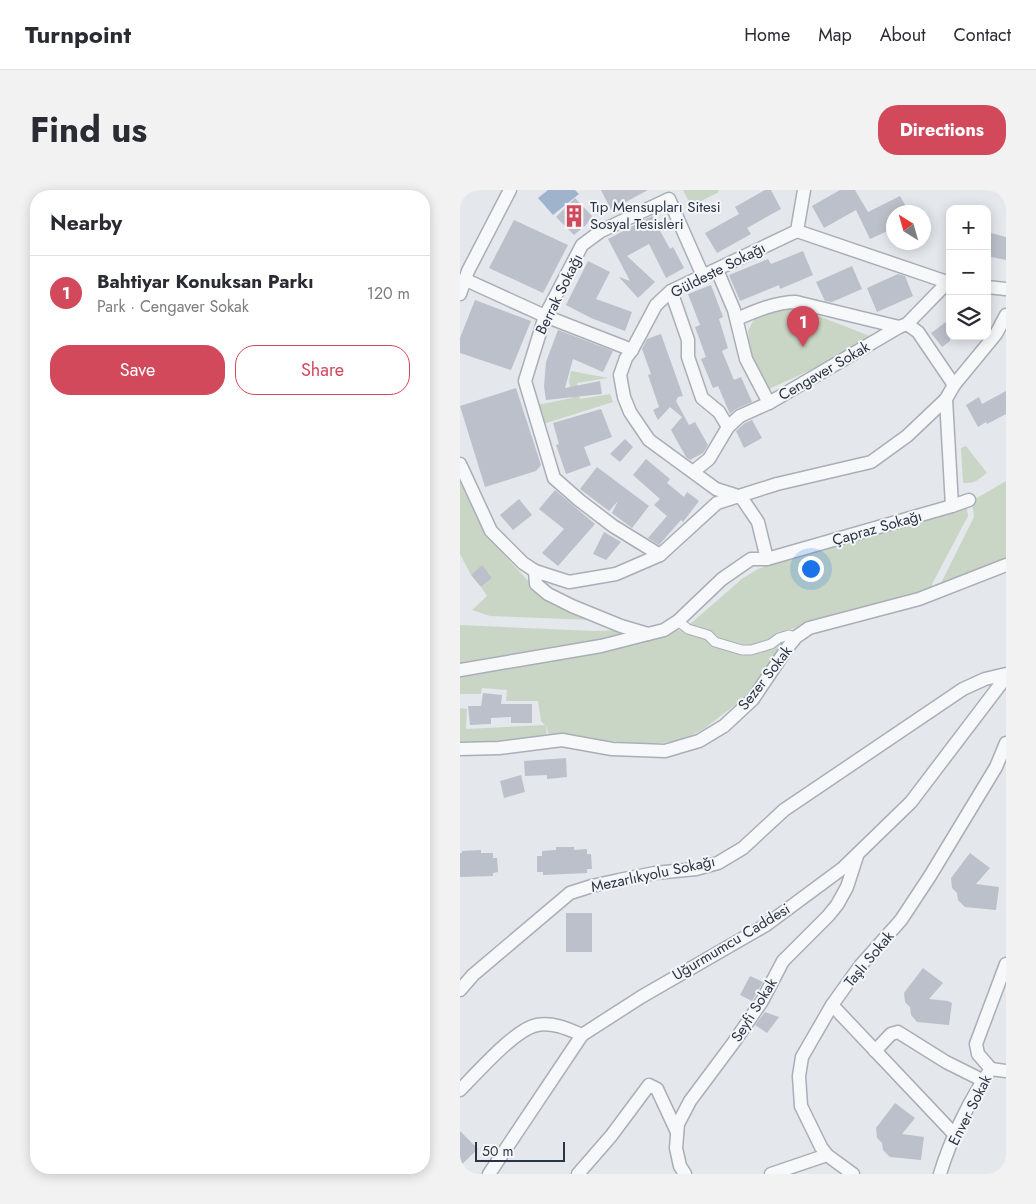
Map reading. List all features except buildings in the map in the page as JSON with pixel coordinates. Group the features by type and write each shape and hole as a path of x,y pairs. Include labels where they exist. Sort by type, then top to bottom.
{"street":[{"path":"460,294 468,271 510,190"},
{"path":"804,190 797,231 946,282"},
{"name":"Berrak Sokağı","path":"660,556 613,526 554,478 525,382 545,316 582,245 602,231 668,199 703,276"},
{"name":"Güldeste Sokağı","path":"741,497 716,488 649,440 630,412 624,398 620,375 626,358 656,305 671,291 797,231"},
{"name":"Cengaver Sokak","path":"717,270 737,319 746,359 769,403 903,326 946,285"},
{"path":"466,280 545,316 632,350"},
{"path":"991,287 1006,289"},
{"path":"671,291 688,340 688,357 702,398 719,412 728,427"},
{"path":"737,319 751,312 788,302 796,302 903,326 918,332 954,385"},
{"path":"460,464 490,531 523,563 535,571 569,582 616,574 660,556 718,504 777,484 871,462 907,436 946,399 954,385 996,334 1006,315"},
{"path":"946,399 952,506"},
{"path":"694,471 709,459 728,427 740,416 769,403"},
{"path":"741,497 758,522 767,559"},
{"name":"Çapraz Sokağı","path":"460,670 601,646 664,630 678,621 737,568 751,559 767,559 969,500"},
{"name":"Sezer Sokak","path":"460,749 499,748 562,740 612,749 665,751 699,741 724,726 753,699 796,637 809,628 919,599 1006,565"},
{"path":"535,571 536,584 548,594 572,606 648,634"},
{"path":"678,621 688,629 708,635 715,642 742,650 751,650 771,644 779,638 789,635 796,637"},
{"name":"Uğurmumcu Caddesi","path":"582,1035 640,997 766,925 843,868 911,802 1006,676"},
{"name":"Mezarlıkyolu Sokağı","path":"460,990 473,975 570,893 610,882 655,873 696,869 718,862 743,848 784,810 963,689 985,679 1006,676"},
{"name":"Taşlı Sokak","path":"852,1174 821,1147 801,1106 798,1076 802,1057 832,1005 860,966 901,920 951,843 991,776 1006,743"},
{"name":"Seyfi Sokak","path":"685,1174 680,1166 676,1148 677,1132 678,1124 690,1100 762,1001 783,961 837,905 847,887 857,855"},
{"name":"Enver Sokak","path":"940,1174 955,1136 982,1080 991,1069 978,1054 976,1044 1006,964"},
{"path":"832,1005 955,1136"},
{"path":"460,1090 506,1044 523,1031 537,1024 560,1025 582,1035 489,1174"},
{"path":"875,1051 891,1034 898,1032 946,1062 982,1080"},
{"path":"991,1069 1006,1071"},
{"path":"578,1174 611,1136 649,1085 657,1089 677,1132"},
{"path":"771,1174 827,1154"}],"green space":[{"path":"683,190 718,190 719,192 691,206"},
{"path":"795,307 875,338 767,390 750,350 748,331 754,319 781,308"},
{"path":"571,371 608,378 577,383 580,399 610,394 613,402 543,424 537,405 572,398 569,381"},
{"path":"966,446 987,473 972,483 963,482 961,448"},
{"path":"460,476 486,535 530,583 548,601 567,611 593,620 490,616 472,610 487,596 481,587 492,578 482,566 471,575 460,554"},
{"path":"1006,481 1006,559 940,585 974,517 972,501"},
{"path":"966,503 968,516 932,584 932,588 812,620 795,628 779,632 770,640 751,646 718,639 689,625 743,578 758,569 813,548"},
{"path":"460,625 594,631 621,630 625,634 615,638 460,665"},
{"path":"680,630 705,639 713,646 748,655 770,649 788,639 744,698 705,728 683,740 653,744 563,738 550,739 546,725 547,739 492,744 460,744 460,708 467,709 466,729 545,725 541,721 538,701 506,701 507,690 482,688 481,694 460,694 460,675 604,651"}],"water":[{"path":"548,190 575,190 579,194 553,215 538,198"}],"place":[{"name":"Tıp Mensupları Sitesi Sosyal Tesisleri","path":"574,216"},
{"name":"Bahtiyar Konuksan Parkı","path":"803,347"}]}
